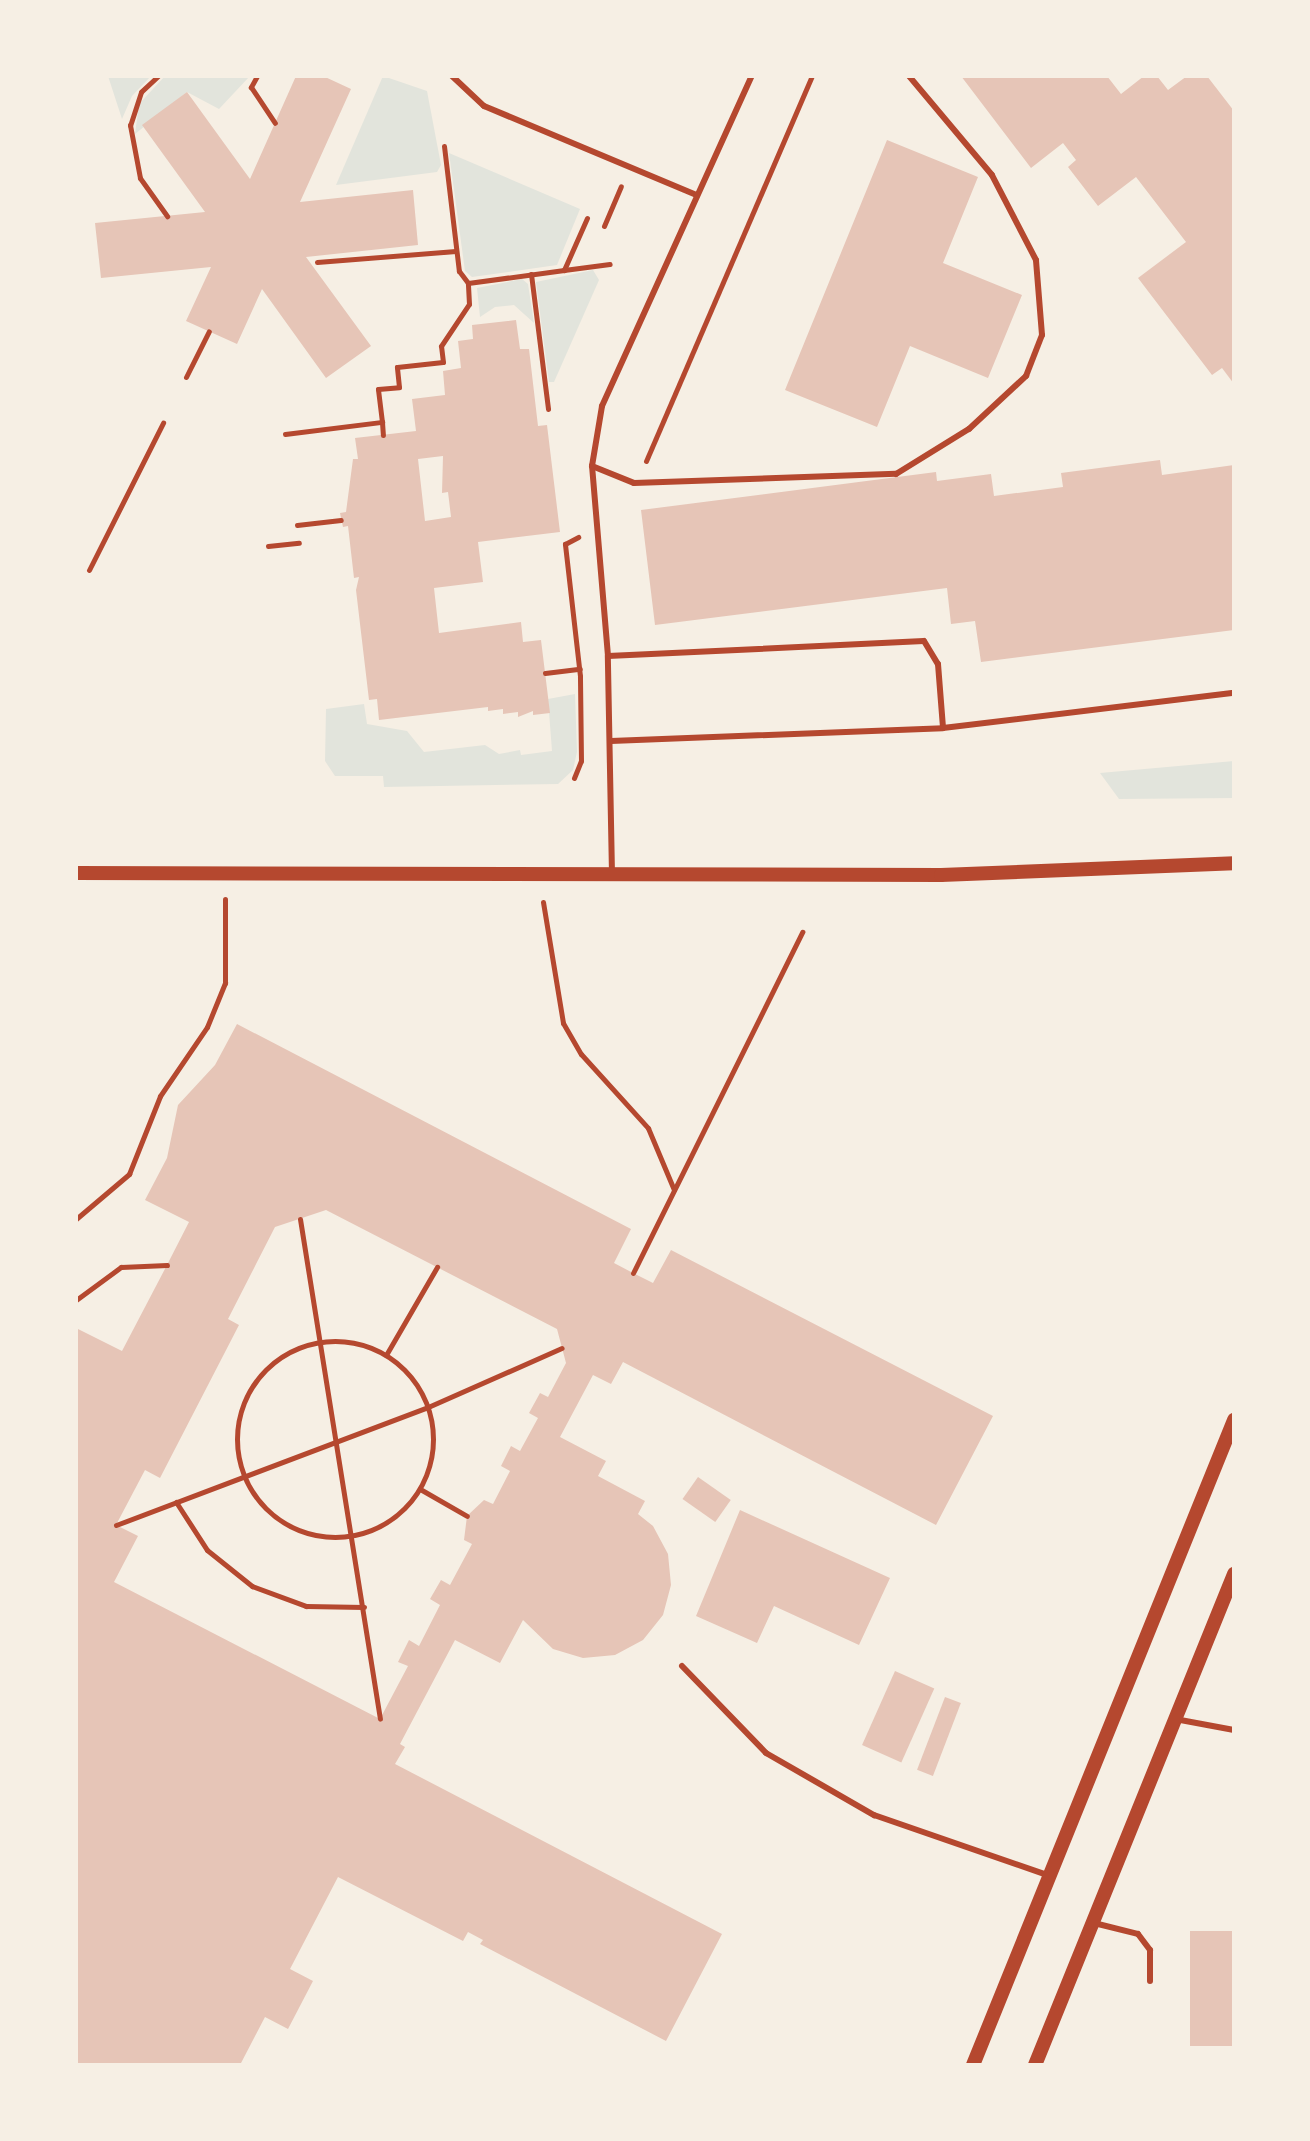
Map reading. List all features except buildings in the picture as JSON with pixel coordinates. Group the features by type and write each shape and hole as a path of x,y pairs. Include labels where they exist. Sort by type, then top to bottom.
{"street":[{"path":"76,873 941,875 1234,863"},
{"path":"973,2065 1047,1875 1234,1420"},
{"path":"1035,2065 1174,1719 1229,1598 1234,1574"}],"lane":[{"path":"452,76 484,106 697,195"},
{"path":"612,875 608,656 592,466 602,406 752,76"},
{"path":"592,466 634,483 896,474 969,429 1026,376 1042,335 1043,296 1036,260 992,175 909,76"},
{"path":"608,656 924,641 938,664 943,728"},
{"path":"611,741 943,728 1234,693"},
{"path":"682,1666 766,1753 874,1815 1047,1875"},
{"path":"1174,1719 1234,1730"},
{"path":"1090,1922 1138,1934 1150,1950 1150,1981"}],"path":[{"path":"158,76 141,92 130,125 140,178 167,216"},
{"path":"257,76 251,87 275,123"},
{"path":"634,483 812,76"},
{"path":"383,435 378,389 399,387 397,367 443,362 441,346 469,304 468,283 459,271 444,146"},
{"path":"604,226 629,166"},
{"path":"564,270 587,218"},
{"path":"317,262 456,251"},
{"path":"468,283 610,264"},
{"path":"531,274 548,409"},
{"path":"186,377 209,331"},
{"path":"285,434 382,422"},
{"path":"89,570 163,423"},
{"path":"297,525 341,520"},
{"path":"574,778 581,761 580,669 565,544 597,527"},
{"path":"268,546 299,543"},
{"path":"545,673 580,669"},
{"path":"76,1219 129,1174 160,1096 207,1027 225,983 225,874"},
{"path":"543,902 563,1023 581,1054 648,1128 674,1191"},
{"path":"633,1273 802,932"},
{"path":"300,1219 317,1342 354,1537 380,1719"},
{"path":"76,1300 121,1267 167,1265"},
{"path":"386,1355 437,1267"},
{"path":"317,1342 356,1342 386,1355 419,1385 433,1421 433,1460 420,1489 390,1523 354,1537 315,1536 279,1522 252,1494 238,1458 238,1419 253,1383 281,1356 317,1342"},
{"path":"116,1525 428,1407 562,1348"},
{"path":"420,1489 467,1516"},
{"path":"176,1501 207,1550 252,1586 306,1606 364,1607"}],"shaded area":[{"path":"108,76 151,76 132,96 122,119"},
{"path":"165,76 250,76 219,109 187,92 135,134 139,104"},
{"path":"383,76 427,91 441,165 437,172 336,185"},
{"path":"449,153 580,209 557,265 472,277 465,271"},
{"path":"593,270 599,280 554,382 549,382 536,282"},
{"path":"522,279 528,284 534,323 514,305 495,307 480,317 477,288"},
{"path":"575,694 577,752 573,770 558,784 384,787 383,776 335,776 325,761 326,709 364,704 367,724 407,731 424,752 485,745 499,754 520,750 521,755 552,751 548,699"},
{"path":"1234,761 1234,798 1119,799 1100,773"}]}
